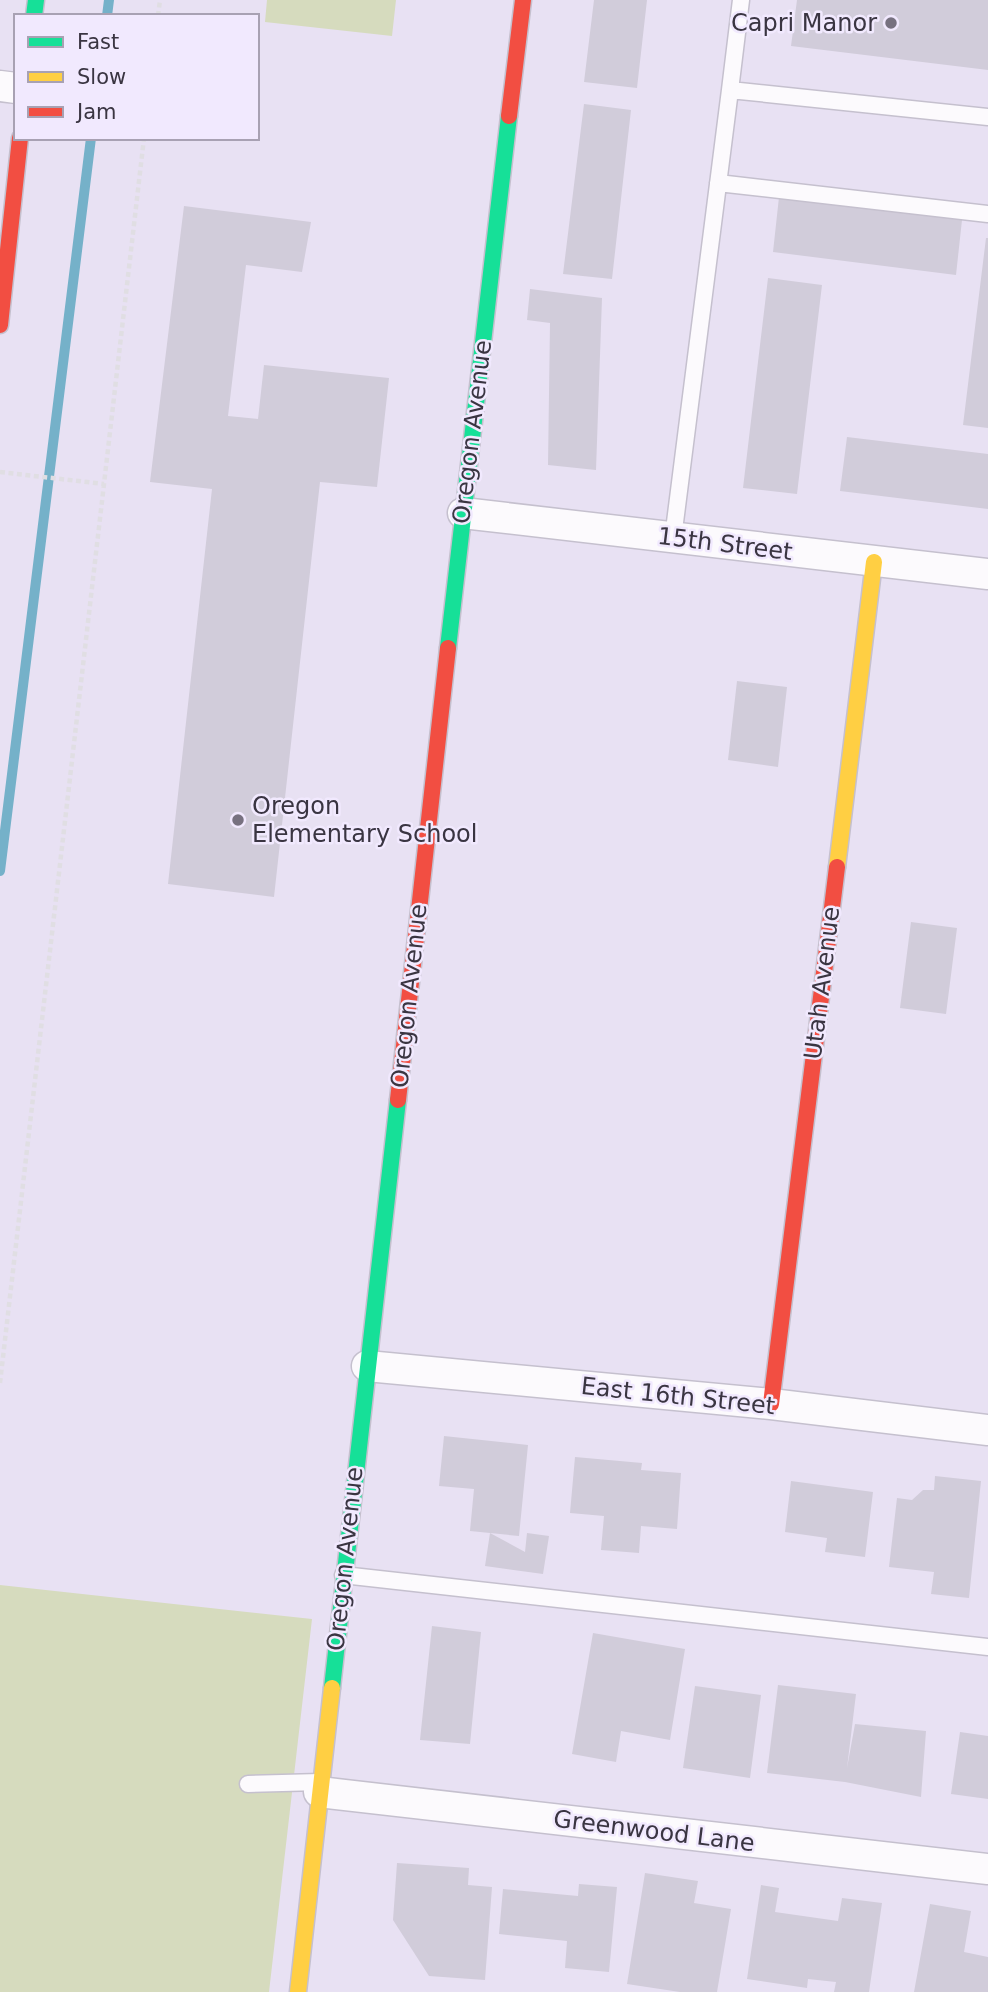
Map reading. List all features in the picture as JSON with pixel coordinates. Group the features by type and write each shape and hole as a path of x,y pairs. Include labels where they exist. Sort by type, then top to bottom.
{"street":[{"name":"Oregon Avenue","path":"299,1992 367,1366 523,0"},
{"path":"0,325 20,140"},
{"name":"15th Street","path":"463,513 988,574"},
{"name":"Utah Avenue","path":"771,1404 874,562"},
{"name":"East 16th Street","path":"367,1366 771,1404 988,1430"},
{"name":"Greenwood Lane","path":"320,1787 988,1869"}],"lane":[{"path":"673,538 741,0"},
{"path":"730,90 988,117"},
{"path":"718,183 988,214"},
{"path":"344,1575 988,1647"},
{"path":"248,1784 320,1787"}],"path":[{"path":"0,1383 144,140"},
{"path":"0,472 104,484"}],"green space":[{"path":"267,0 396,0 392,36 265,22"},
{"path":"0,1585 312,1619 269,1992 0,1992"}],"building":[{"path":"594,0 647,0 637,88 584,82"},
{"name":"Capri Manor","path":"797,0 988,0 988,70 791,46"},
{"path":"584,104 631,110 612,279 563,274"},
{"path":"779,197 962,220 956,275 773,252"},
{"path":"184,206 311,222 302,272 246,265 228,416 258,419 264,365 389,378 377,487 320,482 274,897 168,884 212,489 150,482"},
{"path":"988,238 988,428 963,425"},
{"path":"768,278 822,285 797,494 743,488"},
{"path":"530,289 602,298 596,470 548,465 550,323 527,320"},
{"path":"847,437 988,454 988,509 840,491"},
{"path":"737,681 787,687 778,767 728,760"},
{"path":"911,922 957,928 946,1014 900,1008"},
{"path":"444,1436 528,1445 519,1536 470,1531 474,1489 439,1486"},
{"path":"575,1457 642,1463 641,1470 681,1473 677,1529 641,1526 639,1553 601,1550 604,1516 570,1513"},
{"path":"935,1476 981,1481 969,1598 931,1594 934,1572 889,1567 897,1498 912,1500 923,1490 934,1490"},
{"path":"791,1481 873,1492 865,1557 825,1552 827,1538 785,1532"},
{"path":"490,1533 525,1552 527,1533 549,1536 543,1574 485,1566"},
{"path":"432,1626 481,1632 470,1744 420,1740"},
{"path":"593,1633 685,1649 670,1740 621,1731 616,1762 572,1754"},
{"path":"778,1685 856,1694 847,1768 855,1724 926,1731 921,1797 845,1782 767,1773"},
{"path":"695,1686 761,1695 750,1778 683,1768"},
{"path":"960,1732 988,1736 988,1799 951,1794"},
{"path":"397,1863 469,1868 468,1885 492,1887 485,1980 429,1976 393,1920"},
{"path":"645,1873 698,1881 694,1903 731,1909 717,1992 680,1992 627,1984"},
{"path":"579,1884 617,1887 609,1972 565,1968 567,1941 499,1934 503,1889 578,1896"},
{"path":"761,1885 779,1888 775,1912 838,1921 842,1898 882,1903 869,1992 834,1992 836,1982 808,1979 807,1988 747,1979"},
{"path":"930,1904 971,1911 964,1952 988,1957 988,1992 914,1992"}],"waterway":[{"path":"107,14 109,0"},
{"path":"0,871 91,140"}],"traffic: fast":[{"path":"34,14 36,0"},
{"path":"448,648 509,116"},
{"path":"332,1688 398,1100"}],"traffic: slow":[{"path":"837,867 874,562"},
{"path":"298,1992 332,1688"}],"traffic: jam":[{"path":"509,116 523,0"},
{"path":"0,325 20,140"},
{"path":"398,1100 448,648"},
{"path":"771,1404 837,867"}],"place":[{"name":"Capri Manor","path":"891,23"},
{"name":"Oregon Elementary School","path":"238,820"}]}
